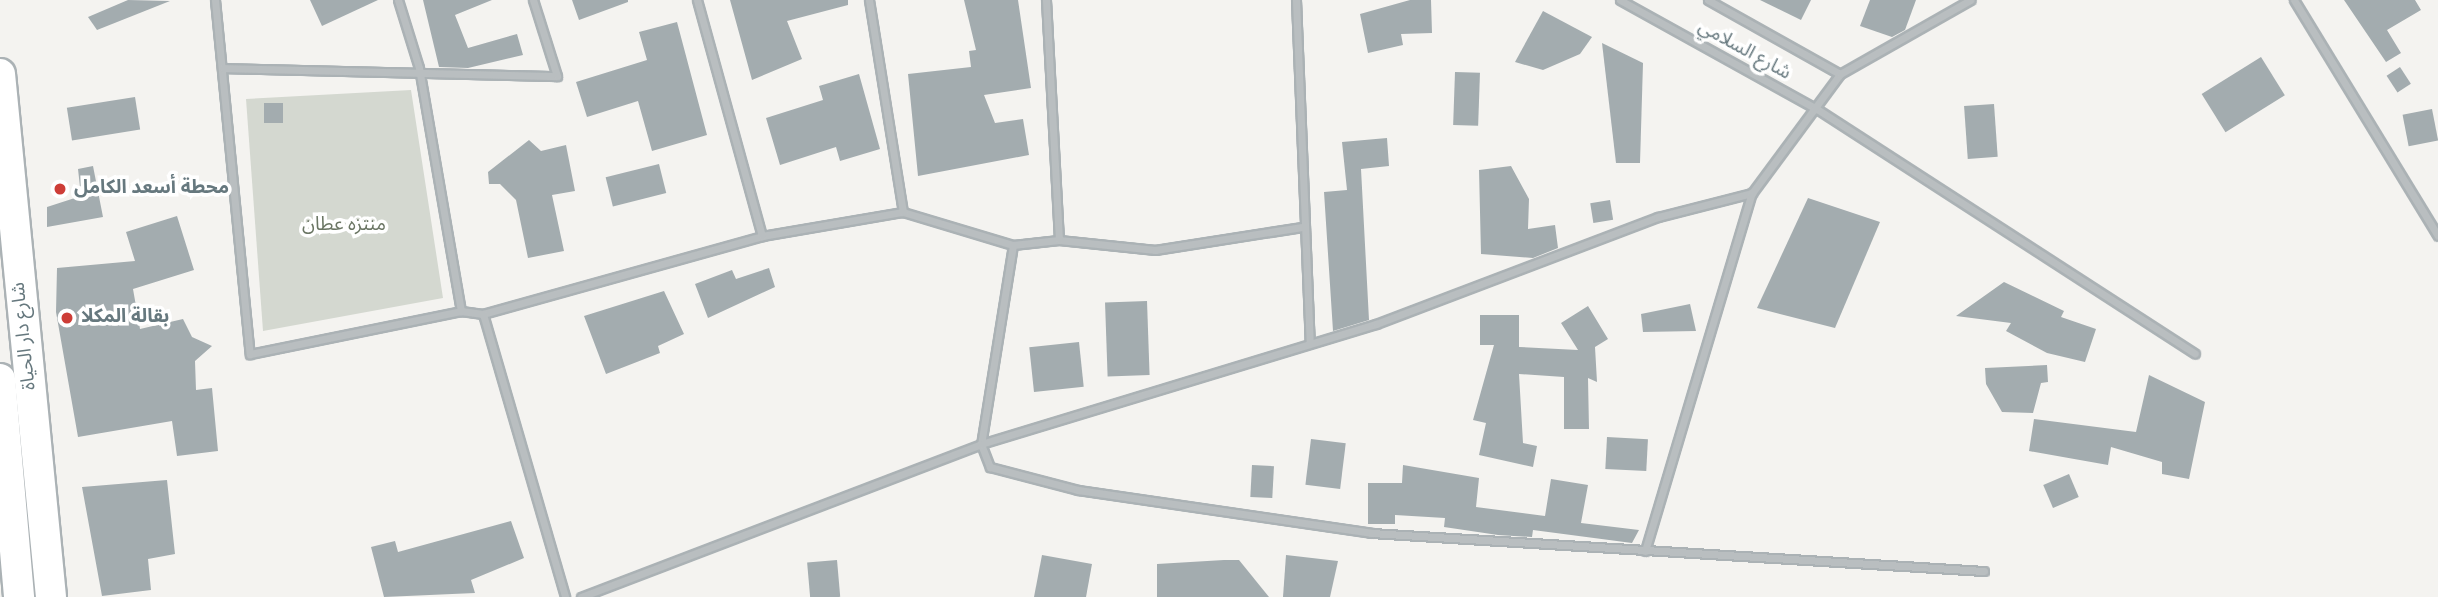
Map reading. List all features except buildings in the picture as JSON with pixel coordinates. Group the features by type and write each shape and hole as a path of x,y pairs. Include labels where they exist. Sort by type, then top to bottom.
{"main road":[{"name":"شارع دار الحياة","path":"0,74 4,165 51,597"},
{"name":"شارع دار الحياة","path":"0,379 8,556 19,597"}],"street":[{"path":"215,0 250,354 461,312 483,314 762,236 903,212 1013,245 1059,240 1155,250 1302,227"},
{"path":"398,0 419,68 461,312"},
{"path":"223,68 419,68 557,76 533,0"},
{"path":"696,0 762,236"},
{"path":"869,0 903,212"},
{"path":"1046,0 1059,240"},
{"path":"1296,0 1302,227 1310,342"},
{"name":"شارع السلامي","path":"1620,0 1817,110 2194,354"},
{"name":"شارع السلامي","path":"1708,0 1720,3 1840,74"},
{"path":"1645,551 1752,193 1817,110 1840,74 1970,0"},
{"path":"2294,0 2438,236"},
{"path":"582,597 981,444 1376,324 1658,217 1752,193"},
{"path":"1013,245 981,444 990,467 1078,490 1371,533 1984,572"},
{"path":"483,314 565,597"}],"green space":[{"name":"منتزه عطان","path":"411,90 443,298 263,331 246,99"}],"place":[{"name":"محطة أسعد الكامل","path":"60,189"},
{"name":"بقالة المكلا","path":"67,318"}]}
